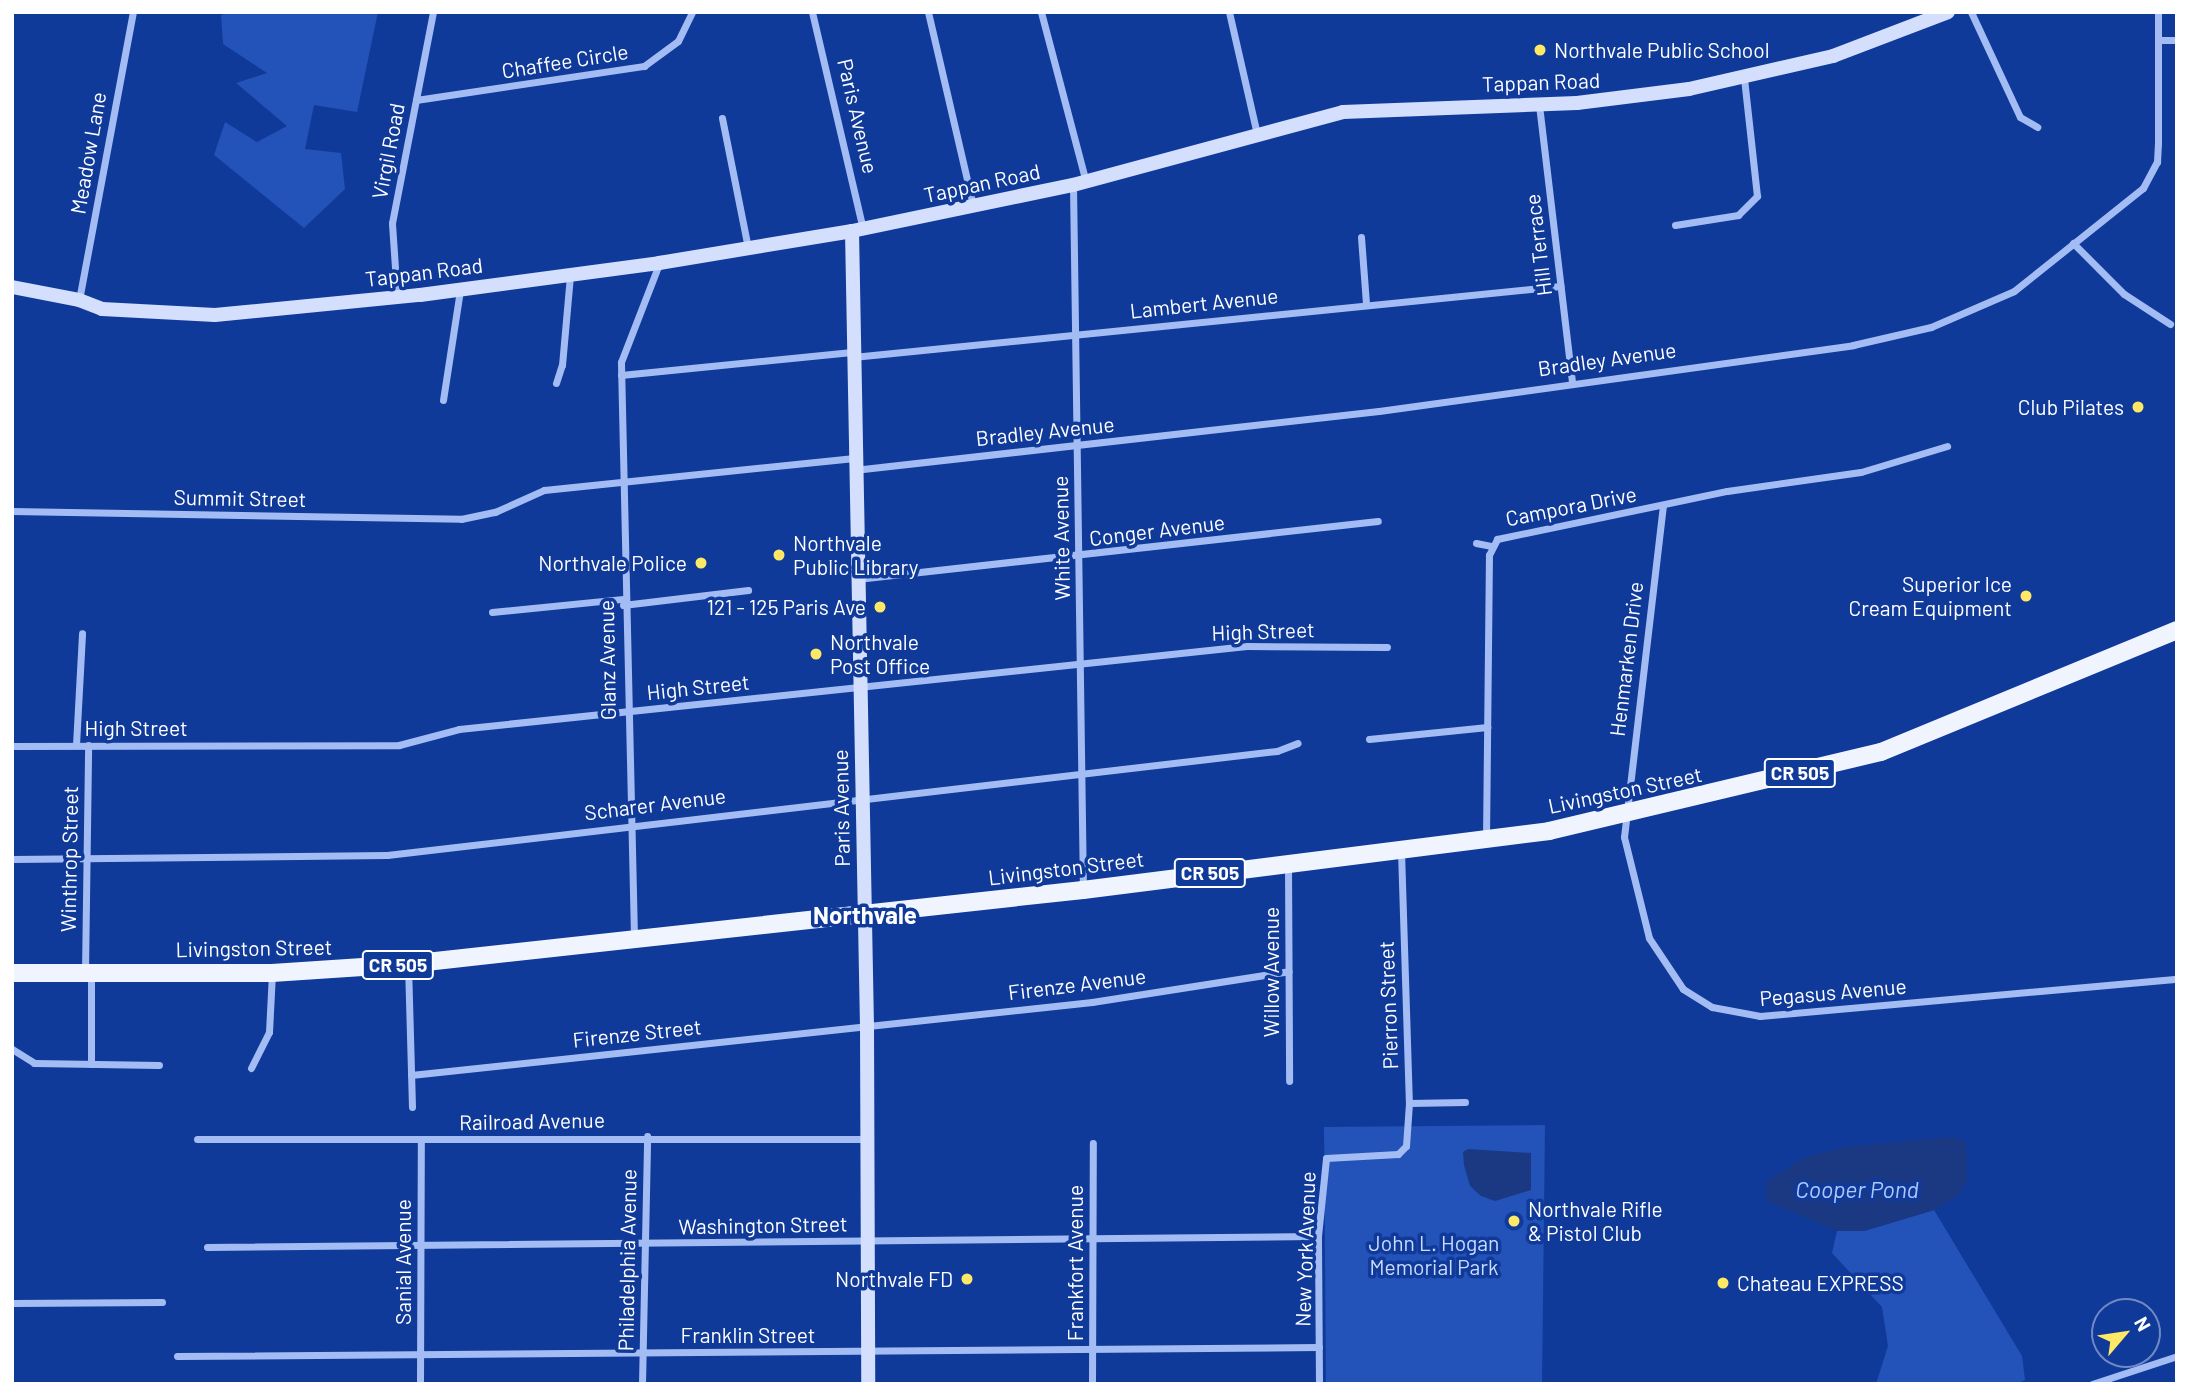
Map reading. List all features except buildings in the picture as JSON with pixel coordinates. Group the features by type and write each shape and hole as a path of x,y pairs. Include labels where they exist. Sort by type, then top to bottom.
{"main road":[{"name":"Livingston Street","path":"12,973 272,972 408,964 634,937 865,915 1083,890 1486,839 1624,816 1881,752 2177,630"}],"street":[{"name":"Meadow Lane","path":"79,300 132,12"},
{"name":"Virgil Road","path":"397,297 391,229 433,12"},
{"name":"Chaffee Circle","path":"416,100 644,66 678,41 692,12"},
{"name":"Paris Avenue","path":"812,12 858,230 852,354 867,1025 869,1384"},
{"path":"928,12 973,206"},
{"name":"White Avenue","path":"1041,12 1079,183 1075,335 1084,773 1083,890"},
{"path":"1229,12 1257,134"},
{"name":"Tappan Road","path":"12,287 79,300 102,309 177,316 397,297 659,263 858,230 1079,183 1257,134 1362,110 1539,105 1633,99 1744,78 1844,52 1948,12"},
{"path":"1971,12 2020,117 2037,127"},
{"name":"Bradley Avenue","path":"467,518 495,512 544,490 622,486 1076,445 1379,411 1572,381 1853,345 1931,327 2014,291 2151,177 2158,144 2158,12"},
{"path":"2160,40 2177,40"},
{"path":"1675,225 1738,215 1757,196 1744,78"},
{"name":"Hill Terrace","path":"1539,105 1572,381"},
{"path":"722,118 748,249"},
{"path":"1361,237 1366,303"},
{"path":"2073,243 2124,294 2170,324"},
{"name":"Glanz Avenue","path":"634,937 625,712 621,362 659,263"},
{"path":"556,383 562,365 570,274"},
{"name":"Lambert Avenue","path":"621,375 1075,335 1366,303 1560,286"},
{"path":"443,400 460,289"},
{"name":"Campora Drive","path":"1486,839 1491,546 1505,536 1663,505 1861,472 1947,446"},
{"name":"Henmarken Drive","path":"1624,816 1663,505"},
{"name":"Summit Street","path":"12,511 467,518"},
{"name":"Conger Avenue","path":"856,579 1079,557 1378,521"},
{"path":"1476,543 1491,546"},
{"path":"492,612 748,590"},
{"path":"76,745 82,633"},
{"name":"High Street","path":"12,746 399,745 459,729 1247,646 1387,646"},
{"path":"1368,739 1487,727"},
{"name":"Scharer Avenue","path":"12,859 356,857 1277,751 1298,743"},
{"name":"Winthrop Street","path":"88,745 88,974 92,1064"},
{"name":"Pegasus Avenue","path":"1624,816 1629,857 1655,951 1683,989 1727,1012 1770,1016 2177,979"},
{"name":"Pierron Street","path":"1401,850 1409,1103"},
{"name":"Willow Avenue","path":"1288,863 1289,1081"},
{"path":"408,964 412,1107"},
{"name":"Firenze Avenue","path":"867,1025 1093,1002 1289,971"},
{"path":"251,1068 269,1032 272,972"},
{"name":"Firenze Street","path":"411,1076 867,1025"},
{"path":"12,1049 34,1063 159,1065"},
{"path":"1409,1103 1465,1102"},
{"name":"New York Avenue","path":"1319,1384 1318,1236 1326,1158 1398,1154 1406,1146 1409,1103"},
{"name":"Railroad Avenue","path":"197,1139 421,1140 647,1136 868,1139"},
{"name":"Philadelphia Avenue","path":"642,1384 647,1136"},
{"name":"Sanial Avenue","path":"420,1384 421,1140"},
{"name":"Frankfort Avenue","path":"1092,1384 1093,1143"},
{"name":"Washington Street","path":"207,1247 1318,1236"},
{"path":"12,1303 162,1302"},
{"name":"Franklin Street","path":"177,1356 1319,1347"},
{"path":"2092,1384 2177,1356"}],"green space":[{"path":"231,12 378,12 357,112 314,105 305,149 341,153 345,189 304,228 214,155 225,122 257,142 287,126 236,83 267,73 223,44 221,15"},
{"name":"John L. Hogan Memorial Park","path":"1545,1125 1542,1384 1326,1384 1324,1127"},
{"path":"1934,1210 2022,1356 2025,1380 2016,1384 1876,1384 1888,1346 1882,1307 1832,1253 1837,1231 1864,1231"}],"water":[{"name":"Cooper Pond","path":"1953,1137 1966,1142 1967,1179 1959,1195 1934,1210 1864,1231 1837,1231 1767,1201 1766,1182 1803,1158 1844,1147"},
{"path":"1468,1149 1531,1153 1531,1190 1495,1201 1481,1196 1470,1186 1464,1165 1463,1152"}],"place":[{"name":"Northvale Public School","path":"1540,50"},
{"name":"Club Pilates","path":"2138,407"},
{"name":"Northvale Public Library","path":"779,555"},
{"name":"Northvale Police","path":"701,563"},
{"name":"Superior Ice Cream Equipment","path":"2026,596"},
{"name":"121 - 125 Paris Ave","path":"880,607"},
{"name":"Northvale Post Office","path":"816,654"},
{"name":"Northvale Rifle & Pistol Club","path":"1514,1221"},
{"name":"Northvale FD","path":"967,1279"},
{"name":"Chateau EXPRESS","path":"1723,1283"}],"district":[{"name":"Northvale","path":"865,915"}]}
